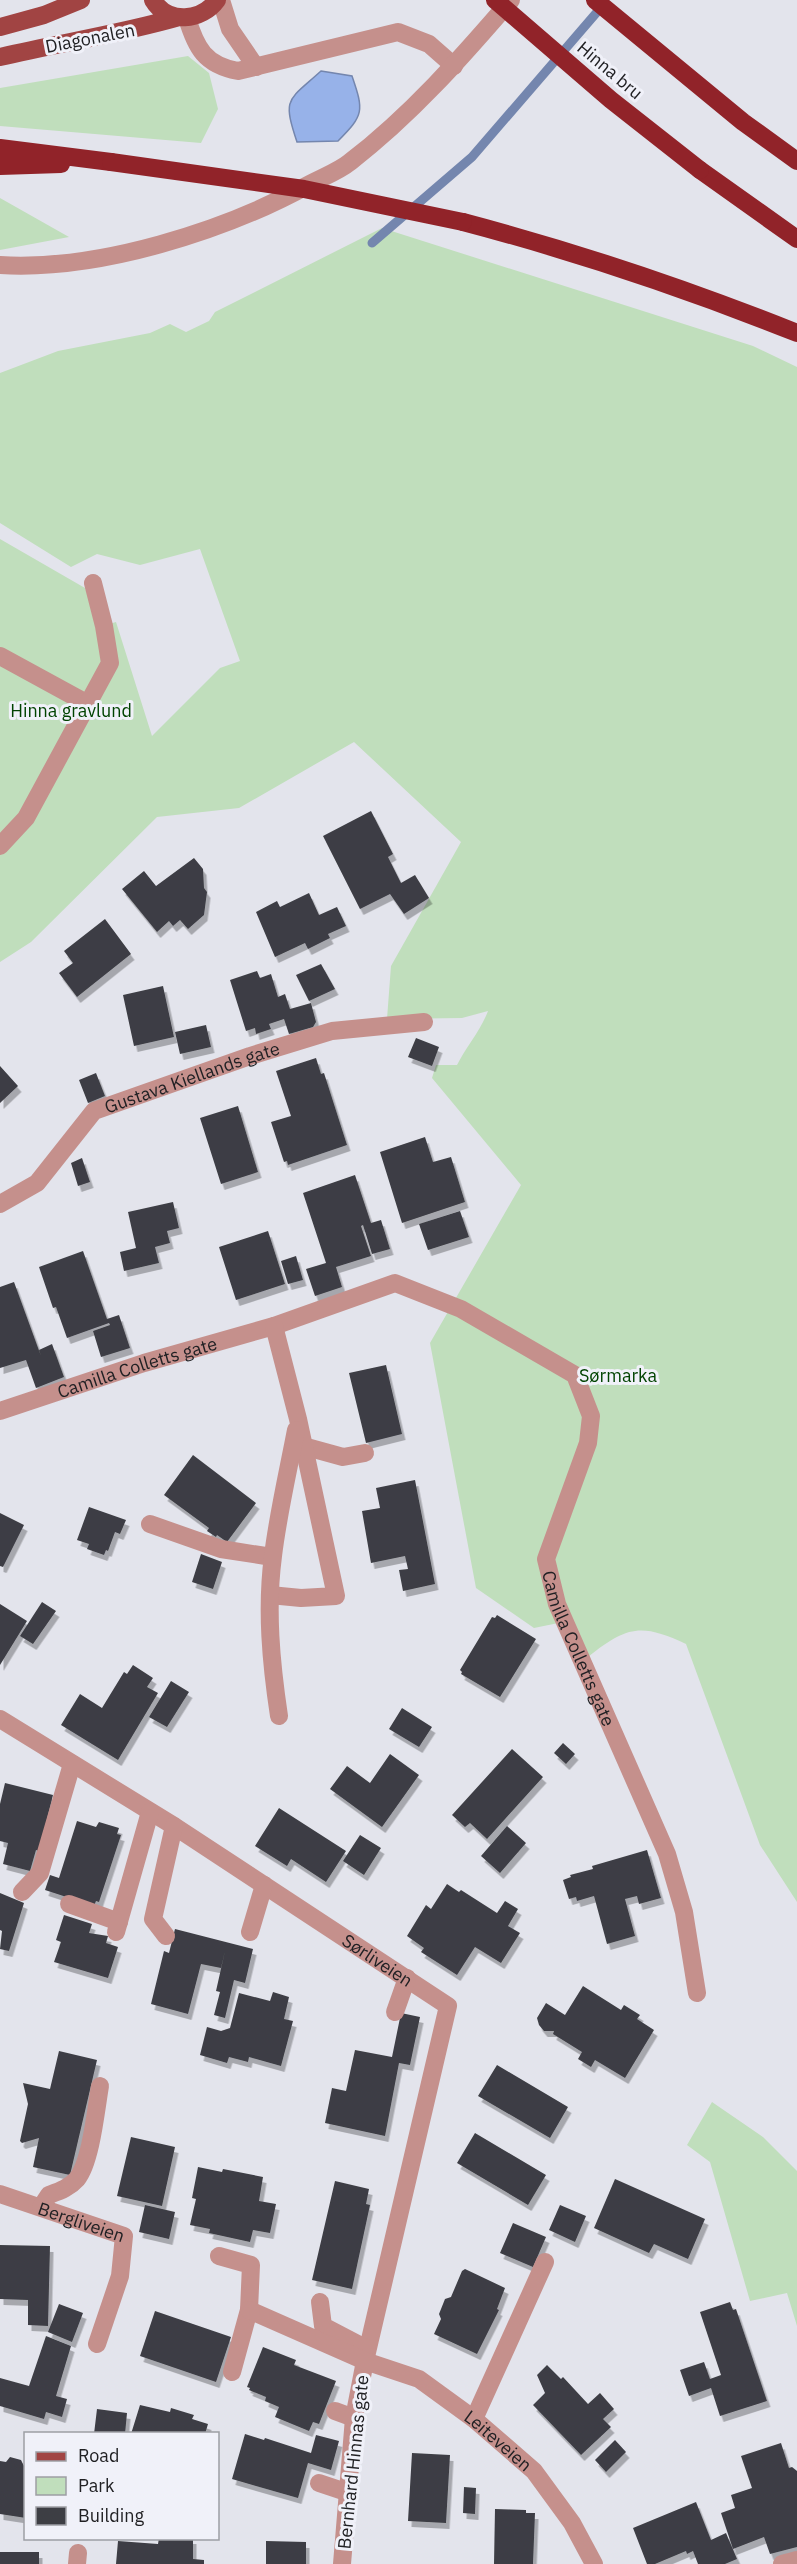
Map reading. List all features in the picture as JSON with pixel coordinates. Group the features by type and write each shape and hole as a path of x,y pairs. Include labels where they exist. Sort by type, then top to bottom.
{"highway":[{"name":"Hinna bru","path":"495,0 612,100 700,170 797,239"},
{"path":"595,0 743,122 797,161"},
{"path":"0,148 304,189 463,222 613,265 797,333"},
{"path":"0,166 111,162"}],"main road":[{"name":"Diagonalen","path":"0,27 44,15 81,0"},
{"path":"153,0 166,13 183,17"},
{"name":"Diagonalen","path":"0,57 67,41 201,15 219,0"}],"street":[{"path":"219,0 230,29 256,67"},
{"path":"0,265 23,266 87,260 144,248 240,217 294,193 348,164 409,112 454,66 511,0"},
{"path":"183,17 195,44 219,68 238,72 398,32 429,44 454,66"},
{"path":"0,846 26,818 110,663 104,626 93,583"},
{"path":"0,656 88,704"},
{"name":"Gustava Kiellands gate","path":"0,1204 37,1183 94,1111 250,1056 332,1031 424,1022"},
{"name":"Camilla Colletts gate","path":"0,1411 144,1363 274,1326 395,1283 461,1309 575,1375 591,1416 588,1443 546,1559 557,1604 666,1854 684,1912 698,1993"},
{"path":"270,1595 301,1598 336,1596 298,1419 274,1326"},
{"path":"279,1716 271,1663 272,1557 298,1419"},
{"path":"303,1446 344,1457 366,1453"},
{"path":"150,1524 221,1549 272,1557"},
{"name":"Sørliveien","path":"0,1721 174,1826 448,2006 366,2355"},
{"path":"22,1892 40,1873 41,1859 72,1764"},
{"path":"69,1904 117,1927 150,1812"},
{"path":"166,1936 153,1919 174,1826"},
{"path":"250,1932 264,1885"},
{"path":"395,2012 407,1978"},
{"path":"41,2207 49,2194 64,2190 78,2177 90,2143 100,2086"},
{"name":"Bergliveien","path":"0,2194 124,2236 120,2276 97,2344"},
{"path":"219,2256 251,2265 249,2310 232,2372"},
{"path":"474,2419 545,2262"},
{"path":"320,2302 323,2326 366,2355"},
{"path":"249,2310 366,2355"},
{"name":"Bernhard Hinnas gate","path":"342,2564 346,2492 354,2418 366,2355"},
{"name":"Leiteveien","path":"366,2355 419,2379 474,2419 534,2470 572,2523 594,2564"},
{"path":"335,2411 354,2418"},
{"path":"319,2483 346,2492"},
{"path":"782,2564 797,2560"}],"green space":[{"path":"188,56 209,73 218,109 201,143 0,126 0,88"},
{"path":"0,198 69,237 0,250"},
{"path":"382,228 753,346 797,367 797,1902 760,1845 686,1644 657,1633 635,1631 613,1639 588,1657 573,1620 534,1628 476,1588 430,1343 521,1185 432,1078 436,1065 457,1065 488,1011 462,1018 387,1019 391,966 461,842 354,742 239,808 157,817 31,942 0,962 0,539 85,588 99,627 116,622 152,736 220,668 240,661 200,549 140,565 97,554 71,567 0,523 0,373 58,351 150,333 170,324 186,332 209,321 215,312"},
{"path":"712,2102 763,2137 797,2171 797,2326 787,2293 750,2301 710,2162 687,2145"}],"water":[{"path":"321,71 352,76 360,105 357,118 338,141 297,142 290,116 291,101 301,88"}],"building":[{"path":"371,811 393,854 388,857 401,883 415,875 429,898 404,914 390,894 360,909 323,836"},
{"path":"194,858 203,869 204,888 207,892 204,915 188,929 180,920 173,926 169,921 157,932 122,889 144,871 156,886"},
{"path":"309,893 319,915 337,907 346,926 328,934 330,938 308,949 305,943 275,957 256,912 277,901 280,907"},
{"path":"105,919 131,954 77,997 59,973 73,963 64,951"},
{"path":"321,964 335,989 309,1001 296,975"},
{"path":"257,971 260,978 271,974 278,997 285,994 290,1009 311,1003 316,1022 313,1027 289,1034 284,1019 269,1024 271,1029 256,1034 255,1028 246,1031 230,980"},
{"path":"163,986 174,1037 134,1046 123,995"},
{"path":"206,1025 211,1047 180,1054 175,1032"},
{"path":"416,1038 439,1047 432,1066 408,1057"},
{"path":"316,1058 321,1074 324,1073 347,1145 288,1165 287,1161 284,1162 271,1122 291,1116 276,1071"},
{"path":"0,1066 18,1086 0,1103"},
{"path":"96,1073 105,1096 88,1103 79,1080"},
{"path":"238,1106 258,1172 221,1184 200,1118"},
{"path":"425,1137 433,1162 451,1157 465,1202 402,1223 380,1152"},
{"path":"82,1158 90,1182 78,1186 71,1163"},
{"path":"355,1175 371,1223 381,1220 390,1249 372,1254 363,1225 361,1226 371,1256 336,1267 342,1287 315,1296 306,1269 326,1263 303,1193"},
{"path":"173,1202 179,1228 167,1231 170,1243 155,1247 159,1263 124,1271 120,1252 136,1248 128,1212"},
{"path":"460,1211 469,1237 428,1250 419,1224"},
{"path":"268,1231 285,1284 236,1300 219,1247"},
{"path":"83,1251 107,1319 119,1315 130,1348 101,1357 93,1331 110,1325 109,1323 67,1338 56,1307 53,1308 39,1267"},
{"path":"296,1256 303,1280 288,1284 281,1261"},
{"path":"14,1282 41,1356 39,1350 52,1344 64,1377 36,1388 26,1360 0,1368 0,1287"},
{"path":"386,1365 402,1434 366,1443 349,1373"},
{"path":"193,1455 256,1503 227,1542 207,1531 209,1528 164,1495"},
{"path":"415,1480 435,1584 403,1591 399,1570 408,1569 405,1556 371,1563 362,1511 380,1508 376,1488"},
{"path":"89,1507 126,1520 120,1534 115,1532 108,1551 106,1550 104,1555 87,1549 89,1544 77,1540"},
{"path":"0,1513 24,1525 3,1567 0,1566"},
{"path":"201,1554 222,1562 213,1589 192,1582"},
{"path":"42,1602 56,1611 33,1644 20,1636"},
{"path":"0,1604 27,1621 0,1665"},
{"path":"497,1615 536,1639 500,1697 461,1674 460,1670 492,1617 495,1618"},
{"path":"133,1665 153,1678 147,1687 158,1693 118,1760 61,1725 80,1694 102,1708 124,1672 127,1674"},
{"path":"171,1681 189,1692 167,1727 149,1717"},
{"path":"402,1708 432,1727 419,1747 389,1729"},
{"path":"563,1743 575,1754 566,1764 554,1753"},
{"path":"512,1749 543,1777 487,1839 470,1823 465,1827 452,1815"},
{"path":"390,1754 419,1775 382,1827 330,1789 347,1766 370,1783"},
{"path":"5,1783 53,1795 39,1851 36,1850 30,1871 3,1864 8,1843 0,1841 0,1804"},
{"path":"279,1808 346,1851 326,1882 291,1859 287,1866 255,1846"},
{"path":"77,1821 96,1827 99,1822 119,1828 117,1834 121,1835 99,1902 96,1901 94,1906 45,1890 50,1875 59,1878"},
{"path":"507,1826 526,1843 500,1873 481,1856"},
{"path":"360,1835 381,1848 364,1875 343,1861"},
{"path":"647,1850 661,1898 639,1904 637,1896 625,1899 635,1936 607,1944 594,1896 577,1901 576,1897 569,1899 563,1880 571,1877 570,1875 593,1869 592,1866"},
{"path":"447,1884 459,1892 461,1890 497,1913 505,1901 518,1909 508,1926 520,1933 501,1963 475,1947 457,1975 421,1952 424,1948 407,1936 426,1905 431,1909"},
{"path":"0,1893 24,1903 9,1951 0,1949 2,1931 0,1930"},
{"path":"64,1915 92,1924 89,1933 108,1936 106,1943 118,1947 108,1978 54,1962 61,1942 56,1940"},
{"path":"175,1929 253,1949 245,1983 234,1980 225,2018 214,2015 220,1992 216,1991 225,1951 221,1968 201,1964 188,2014 151,2004 164,1951 169,1953"},
{"path":"583,1986 621,2010 624,2005 640,2015 637,2019 654,2030 625,2078 595,2060 591,2067 578,2059 582,2052 553,2034 554,2031 544,2031 539,2025 537,2018 546,2003 565,2015"},
{"path":"273,1992 289,1997 284,2019 293,2021 281,2066 249,2057 248,2062 229,2057 227,2063 200,2055 207,2027 221,2031 230,2028 239,1993 270,2001"},
{"path":"401,2013 420,2017 410,2065 399,2063 385,2136 325,2123 332,2088 346,2091 355,2050 392,2057"},
{"path":"59,2051 97,2060 70,2175 33,2167 39,2138 22,2143 20,2141 28,2104 23,2083 50,2089"},
{"path":"497,2065 568,2107 550,2138 478,2096"},
{"path":"475,2133 546,2175 528,2205 457,2163"},
{"path":"131,2137 175,2147 162,2206 117,2196"},
{"path":"198,2167 222,2172 223,2169 263,2177 259,2201 276,2204 270,2233 253,2230 250,2242 209,2233 210,2229 190,2225 196,2199 192,2198"},
{"path":"615,2179 705,2219 688,2259 654,2244 649,2253 594,2228"},
{"path":"335,2181 369,2189 366,2204 370,2205 352,2289 312,2280"},
{"path":"145,2205 175,2212 169,2239 139,2232"},
{"path":"560,2205 586,2216 575,2242 549,2230"},
{"path":"513,2223 546,2237 533,2267 500,2253"},
{"path":"0,2245 50,2246 48,2326 28,2325 28,2300 0,2299"},
{"path":"465,2269 505,2288 497,2309 499,2310 477,2354 434,2334 441,2319 439,2314 445,2299 451,2297"},
{"path":"730,2302 733,2310 736,2309 767,2401 720,2416 711,2388 689,2396 680,2370 704,2362 710,2379 721,2375 700,2312"},
{"path":"59,2304 83,2313 72,2342 48,2332"},
{"path":"155,2311 231,2337 216,2382 140,2356"},
{"path":"46,2336 71,2346 56,2396 67,2399 62,2417 46,2412 44,2419 0,2406 0,2378 29,2386"},
{"path":"263,2347 296,2360 294,2365 336,2381 319,2424 313,2422 309,2431 275,2417 279,2407 265,2401 266,2397 247,2387"},
{"path":"547,2365 561,2379 563,2377 588,2404 600,2393 614,2409 603,2419 611,2427 581,2455 533,2405 545,2393 537,2375"},
{"path":"140,2405 170,2412 171,2408 194,2415 192,2419 208,2424 206,2432 132,2432"},
{"path":"97,2409 127,2413 125,2432 94,2432"},
{"path":"245,2434 311,2453 316,2435 339,2441 331,2470 308,2463 298,2498 232,2479"},
{"path":"615,2440 626,2452 606,2472 595,2460"},
{"path":"781,2443 789,2468 792,2467 797,2471 797,2547 770,2554 764,2537 733,2549 721,2513 735,2508 731,2495 752,2488 741,2456"},
{"path":"412,2453 450,2455 446,2523 408,2521"},
{"path":"10,2457 21,2460 24,2466 24,2518 0,2514 0,2461 6,2462"},
{"path":"464,2487 476,2488 475,2514 463,2513"},
{"path":"696,2502 711,2540 726,2533 737,2559 725,2564 698,2564 693,2551 687,2554 686,2551 655,2564 647,2564 633,2528"},
{"path":"495,2509 526,2510 526,2513 535,2513 533,2564 494,2564"},
{"path":"159,2540 193,2540 193,2559 204,2560 204,2564 116,2564 118,2541 158,2544"},
{"path":"266,2541 306,2542 306,2564 266,2564"},
{"path":"0,2552 39,2552 39,2564 0,2564"}],"waterway":[{"path":"372,243 472,157 604,4"}],"park label":[{"name":"Hinna gravlund","path":"71,710"},
{"name":"Sørmarka","path":"618,1375"}]}
